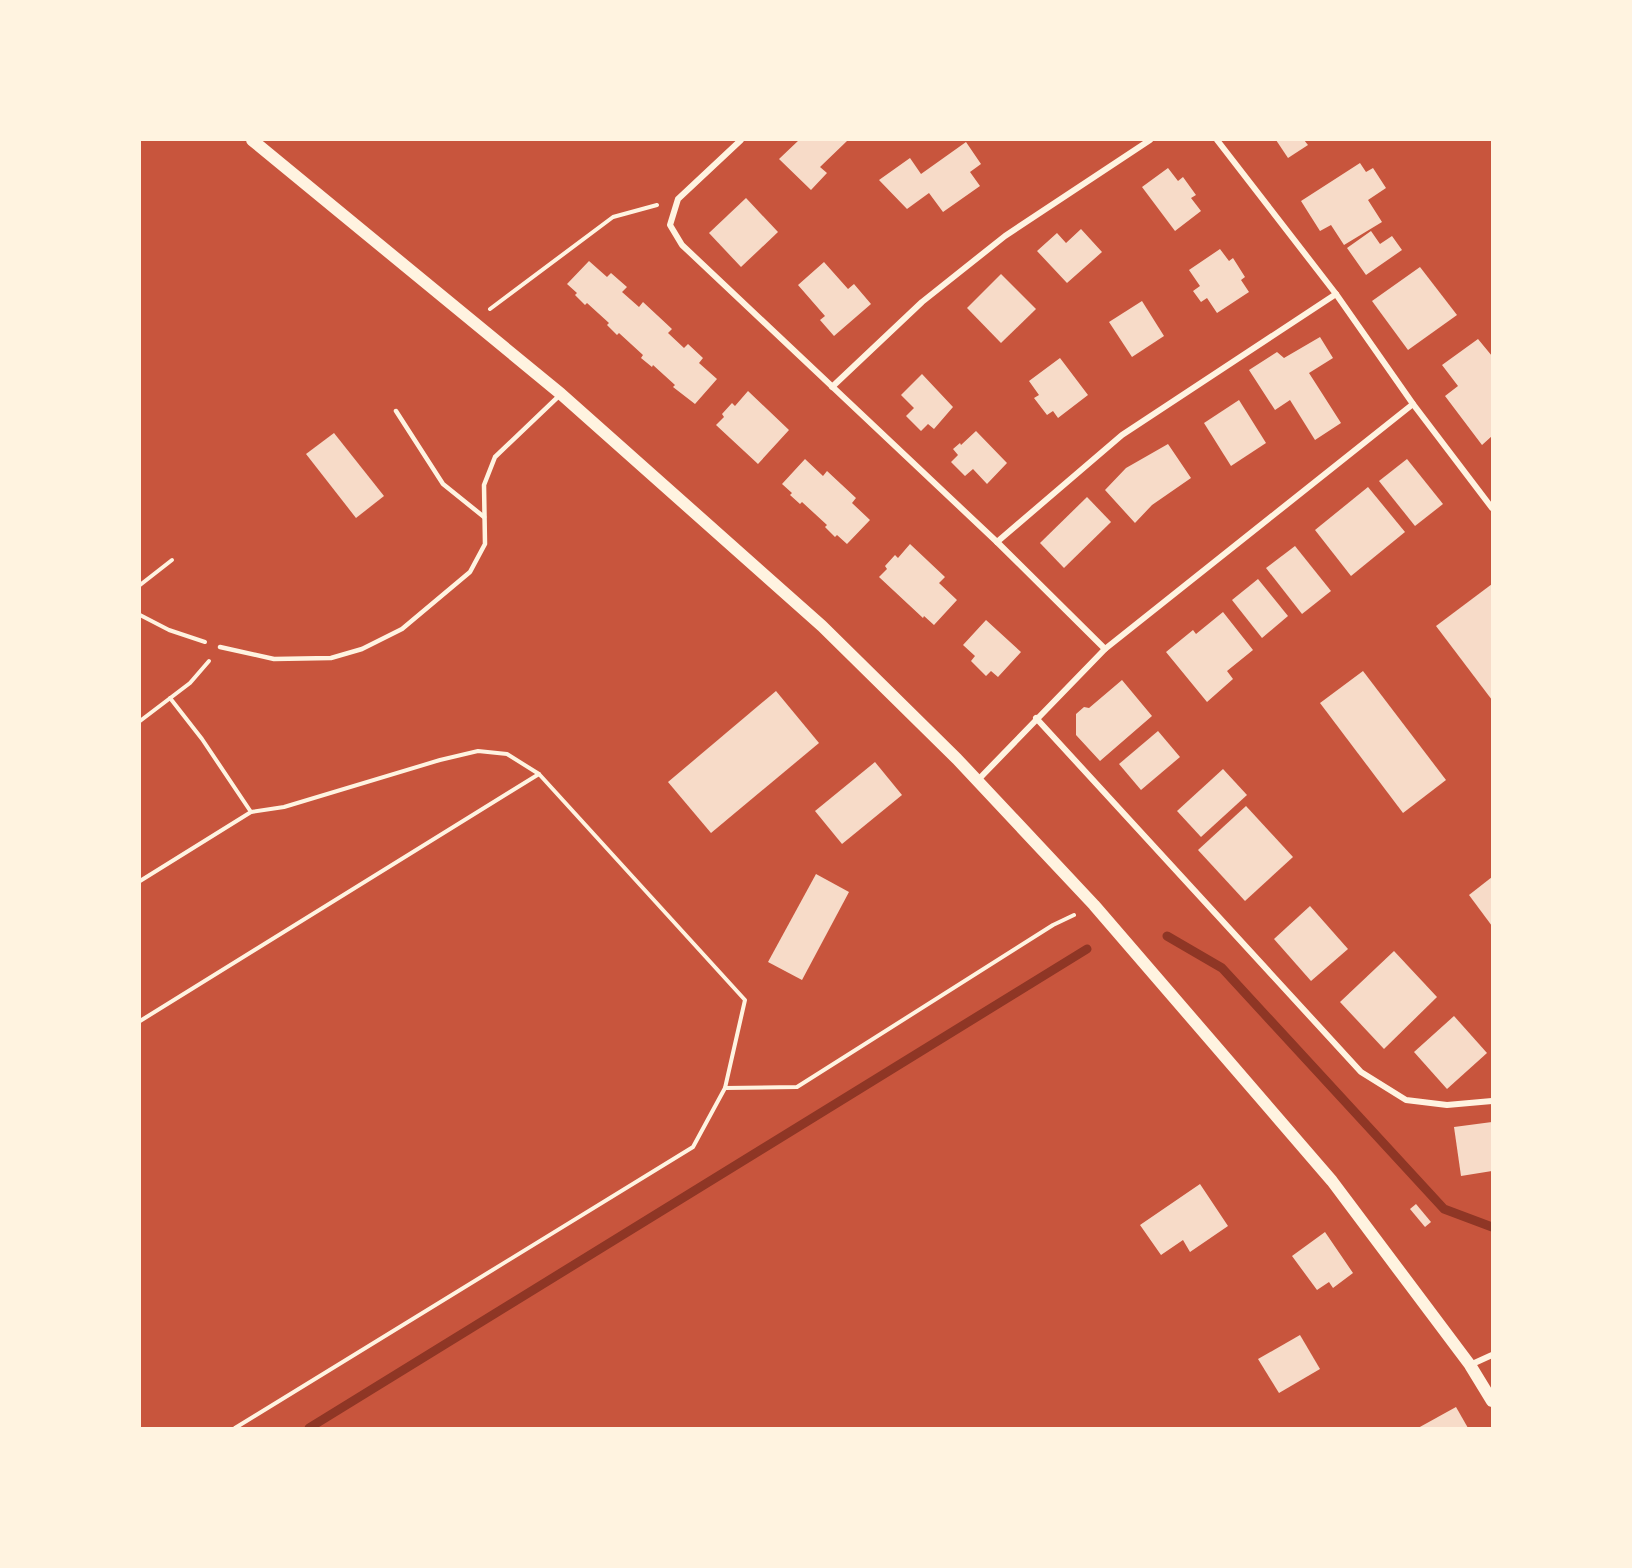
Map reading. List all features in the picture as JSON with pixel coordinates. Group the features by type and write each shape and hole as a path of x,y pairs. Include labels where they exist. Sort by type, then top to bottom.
{"main road":[{"path":"252,140 561,394 822,626 978,780 1094,905 1332,1181 1470,1365 1492,1401"}],"street":[{"path":"741,140 678,199 670,225 682,245 997,542 1105,649"},
{"path":"832,387 922,302 1005,236 1150,140"},
{"path":"1217,140 1336,294 1413,405 1492,508"},
{"path":"997,542 1122,435 1336,294"},
{"path":"978,780 1105,649 1413,405"},
{"path":"1036,718 1360,1072 1406,1100 1447,1105 1492,1101"},
{"path":"1470,1365 1492,1355"}],"lane":[{"path":"220,647 274,660 331,658 362,649 402,629 470,572 484,544 484,485 495,457 561,394"},
{"path":"396,411 443,484 484,518"}],"path":[{"path":"473,322 613,217 678,199"},
{"path":"140,585 172,560"},
{"path":"140,615 169,630 220,647 190,683 140,721"},
{"path":"170,698 202,738 251,812"},
{"path":"140,881 251,812 284,807 440,760 478,751 507,754 539,774 745,1000 725,1088 693,1147 235,1428"},
{"path":"140,1021 539,774"},
{"path":"725,1088 797,1087 1053,925 1094,905"}],"building":[{"path":"799,140 847,141 820,167 827,173 811,190 779,159"},
{"path":"1276,140 1304,140 1308,145 1288,158"},
{"path":"966,142 981,164 970,172 980,186 943,212 929,193 907,209 879,180 910,158 921,174"},
{"path":"1360,163 1366,172 1373,168 1386,188 1368,200 1382,222 1344,245 1331,225 1320,231 1301,201"},
{"path":"1168,168 1178,181 1183,177 1196,195 1191,198 1201,211 1175,231 1142,187"},
{"path":"746,198 778,232 741,267 709,233"},
{"path":"1081,229 1102,252 1067,283 1037,251 1057,233 1066,243"},
{"path":"1371,231 1380,244 1392,236 1402,250 1366,275 1347,248"},
{"path":"1220,249 1229,261 1233,258 1245,277 1241,280 1249,292 1217,313 1207,298 1201,302 1193,291 1200,286 1189,270"},
{"path":"589,261 607,277 611,273 627,287 622,292 639,307 643,302 672,329 668,333 684,348 688,344 703,358 699,363 717,379 695,404 673,387 675,385 653,365 652,367 641,358 643,355 619,333 617,335 607,325 609,323 575,295 577,293 567,284"},
{"path":"824,262 848,289 854,284 871,304 834,336 820,320 825,316 798,285"},
{"path":"1420,267 1457,315 1408,350 1372,301"},
{"path":"1001,274 1036,309 1001,343 967,308"},
{"path":"1142,301 1164,336 1132,357 1109,322"},
{"path":"1320,337 1333,358 1309,373 1341,423 1315,440 1290,400 1275,410 1249,370 1277,352 1284,358"},
{"path":"1478,339 1492,356 1492,436 1482,445 1445,396 1458,386 1442,365"},
{"path":"1060,358 1088,395 1058,418 1053,411 1047,415 1034,398 1039,395 1029,381"},
{"path":"922,374 953,407 934,429 928,424 921,431 906,416 914,408 901,395"},
{"path":"748,391 789,430 758,464 716,425 732,403 735,406"},
{"path":"1239,400 1266,443 1231,466 1204,423"},
{"path":"976,431 1007,463 987,484 973,469 965,476 951,462 958,455 953,449"},
{"path":"334,433 384,496 356,518 306,454"},
{"path":"1168,444 1191,478 1152,505 1135,523 1105,490 1126,468"},
{"path":"805,459 823,476 827,471 856,498 852,503 870,520 847,544 837,535 835,537 825,527 827,525 802,502 800,504 790,495 792,493 782,484"},
{"path":"1407,459 1443,504 1415,526 1379,481"},
{"path":"1368,487 1405,532 1351,576 1315,530"},
{"path":"1087,497 1111,522 1064,568 1040,543"},
{"path":"910,544 945,577 939,583 957,600 934,625 924,616 923,618 879,577 895,555 898,558"},
{"path":"1295,546 1331,591 1302,614 1266,568"},
{"path":"1258,579 1288,616 1262,638 1232,600"},
{"path":"1492,584 1492,700 1436,626"},
{"path":"1223,612 1253,650 1227,671 1233,679 1207,702 1166,652 1193,630 1196,634"},
{"path":"986,620 1021,652 998,677 991,671 986,676 971,661 975,656 963,645"},
{"path":"1363,671 1446,780 1403,813 1320,703"},
{"path":"1122,680 1152,716 1100,761 1076,735 1076,714 1084,707 1089,708"},
{"path":"776,691 819,743 711,833 668,782"},
{"path":"1158,731 1180,757 1141,790 1119,764"},
{"path":"875,762 902,795 842,844 815,811"},
{"path":"1223,769 1247,795 1201,837 1177,811"},
{"path":"1246,806 1293,857 1245,901 1198,850"},
{"path":"816,874 849,892 802,980 768,962"},
{"path":"1492,877 1492,926 1469,895"},
{"path":"1310,906 1348,949 1311,981 1274,939"},
{"path":"1394,951 1437,997 1384,1049 1340,1002"},
{"path":"1454,1016 1487,1053 1447,1089 1414,1052"},
{"path":"1492,1122 1492,1171 1461,1176 1454,1127"},
{"path":"1200,1184 1228,1226 1190,1252 1183,1240 1161,1255 1140,1225"},
{"path":"1416,1204 1431,1222 1425,1227 1410,1209"},
{"path":"1325,1232 1353,1273 1333,1288 1329,1282 1317,1290 1292,1256"},
{"path":"1300,1335 1320,1369 1279,1393 1258,1359"},
{"path":"1456,1407 1468,1428 1418,1428"}],"waterway":[{"path":"1167,936 1222,968 1444,1209 1492,1227"},
{"path":"309,1428 1087,949"}]}
